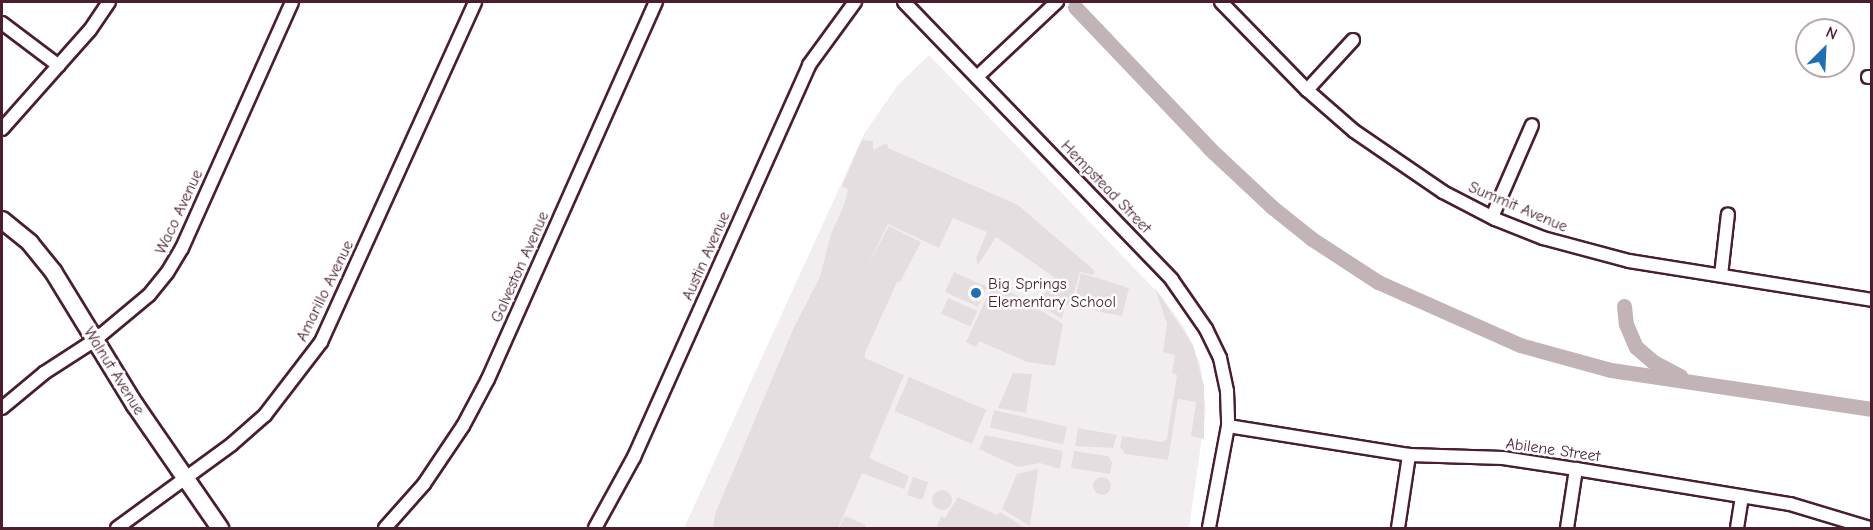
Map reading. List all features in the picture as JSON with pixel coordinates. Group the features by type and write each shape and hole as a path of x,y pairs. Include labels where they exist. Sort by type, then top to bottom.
{"street":[{"path":"2,129 90,30 109,2"},
{"name":"Waco Avenue","path":"2,408 44,373 95,340 149,295 182,248 292,2"},
{"name":"Amarillo Avenue","path":"117,528 265,415 321,342 475,2"},
{"name":"Galveston Avenue","path":"385,528 424,484 463,426 488,379 656,2"},
{"name":"Austin Avenue","path":"595,528 634,457 809,65 855,2"},
{"name":"Hempstead Street","path":"904,2 1190,302 1220,358 1227,391 1228,426 1209,528"},
{"path":"977,77 1057,2"},
{"name":"Summit Avenue","path":"1221,2 1307,90 1398,164 1492,217 1589,252 1872,300"},
{"path":"2,23 59,66"},
{"path":"1307,90 1353,40"},
{"path":"1492,217 1532,125"},
{"path":"1721,275 1728,214"},
{"name":"Walnut Avenue","path":"2,220 30,243 54,273 95,340 220,528"},
{"name":"Abilene Street","path":"1228,426 1409,455 1503,458 1576,469 1819,510 1870,528"},
{"path":"1398,528 1409,455"},
{"path":"1567,528 1576,469"},
{"path":"1737,528 1742,496"}],"shaded area":[{"name":"Big Springs Elementary School","path":"929,55 1163,298 1185,329 1200,363 1206,410 1189,528 684,528 864,134 897,86"},
{"path":"862,140 873,141 873,150 887,143 888,148 1018,205 1095,271 1093,275 1080,272 1073,296 1100,303 1098,311 1065,305 1062,319 1038,304 1054,277 996,237 978,265 976,258 987,232 953,218 939,248 888,224 867,266 889,226 921,242 900,282 897,282 865,353 865,358 904,375 869,458 909,476 904,489 862,473 838,528 713,528 715,514 794,327 820,277 831,234 848,190 842,186"},
{"path":"954,272 987,287 978,307 945,292"},
{"path":"1081,273 1129,288 1122,316 1100,312 1102,302 1076,295"},
{"path":"994,282 1063,324 1055,366 1027,362 979,341 976,347 966,342"},
{"path":"1155,288 1193,345 1204,386 1204,439 1191,436 1196,402 1178,399 1168,460 1125,454 1120,447 1122,436 1163,442 1167,438 1177,375 1172,373 1175,355 1163,352 1167,324"},
{"path":"948,298 977,311 970,327 941,314"},
{"path":"1013,373 1032,374 1026,413 998,408"},
{"path":"909,377 986,410 972,444 895,411"},
{"path":"994,410 1067,427 1063,444 990,428"},
{"path":"1078,428 1117,435 1113,448 1075,446"},
{"path":"985,435 1063,451 1060,469 1040,463 1018,467 979,449"},
{"path":"1074,451 1108,456 1112,462 1110,474 1071,468"},
{"path":"1038,469 1030,526 1002,509 1017,474"},
{"path":"913,477 928,482 922,500 907,495"},
{"path":"1102,477 1108,480 1111,486 1108,492 1102,495 1096,492 1093,486 1096,480"},
{"path":"938,490 946,490 952,496 952,504 946,510 938,510 932,504 932,496"},
{"path":"958,497 997,515 1000,512 1025,528 940,528 937,526 941,516 945,518"},
{"path":"845,516 866,525 864,528 839,528"}],"waterway":[{"path":"1075,7 1210,149 1272,207 1312,239 1378,282 1520,345 1611,370 1872,409"},
{"path":"1624,306 1626,324 1636,347 1652,361 1680,376"}],"place":[{"name":"Big Springs Elementary School","path":"976,293"}]}
